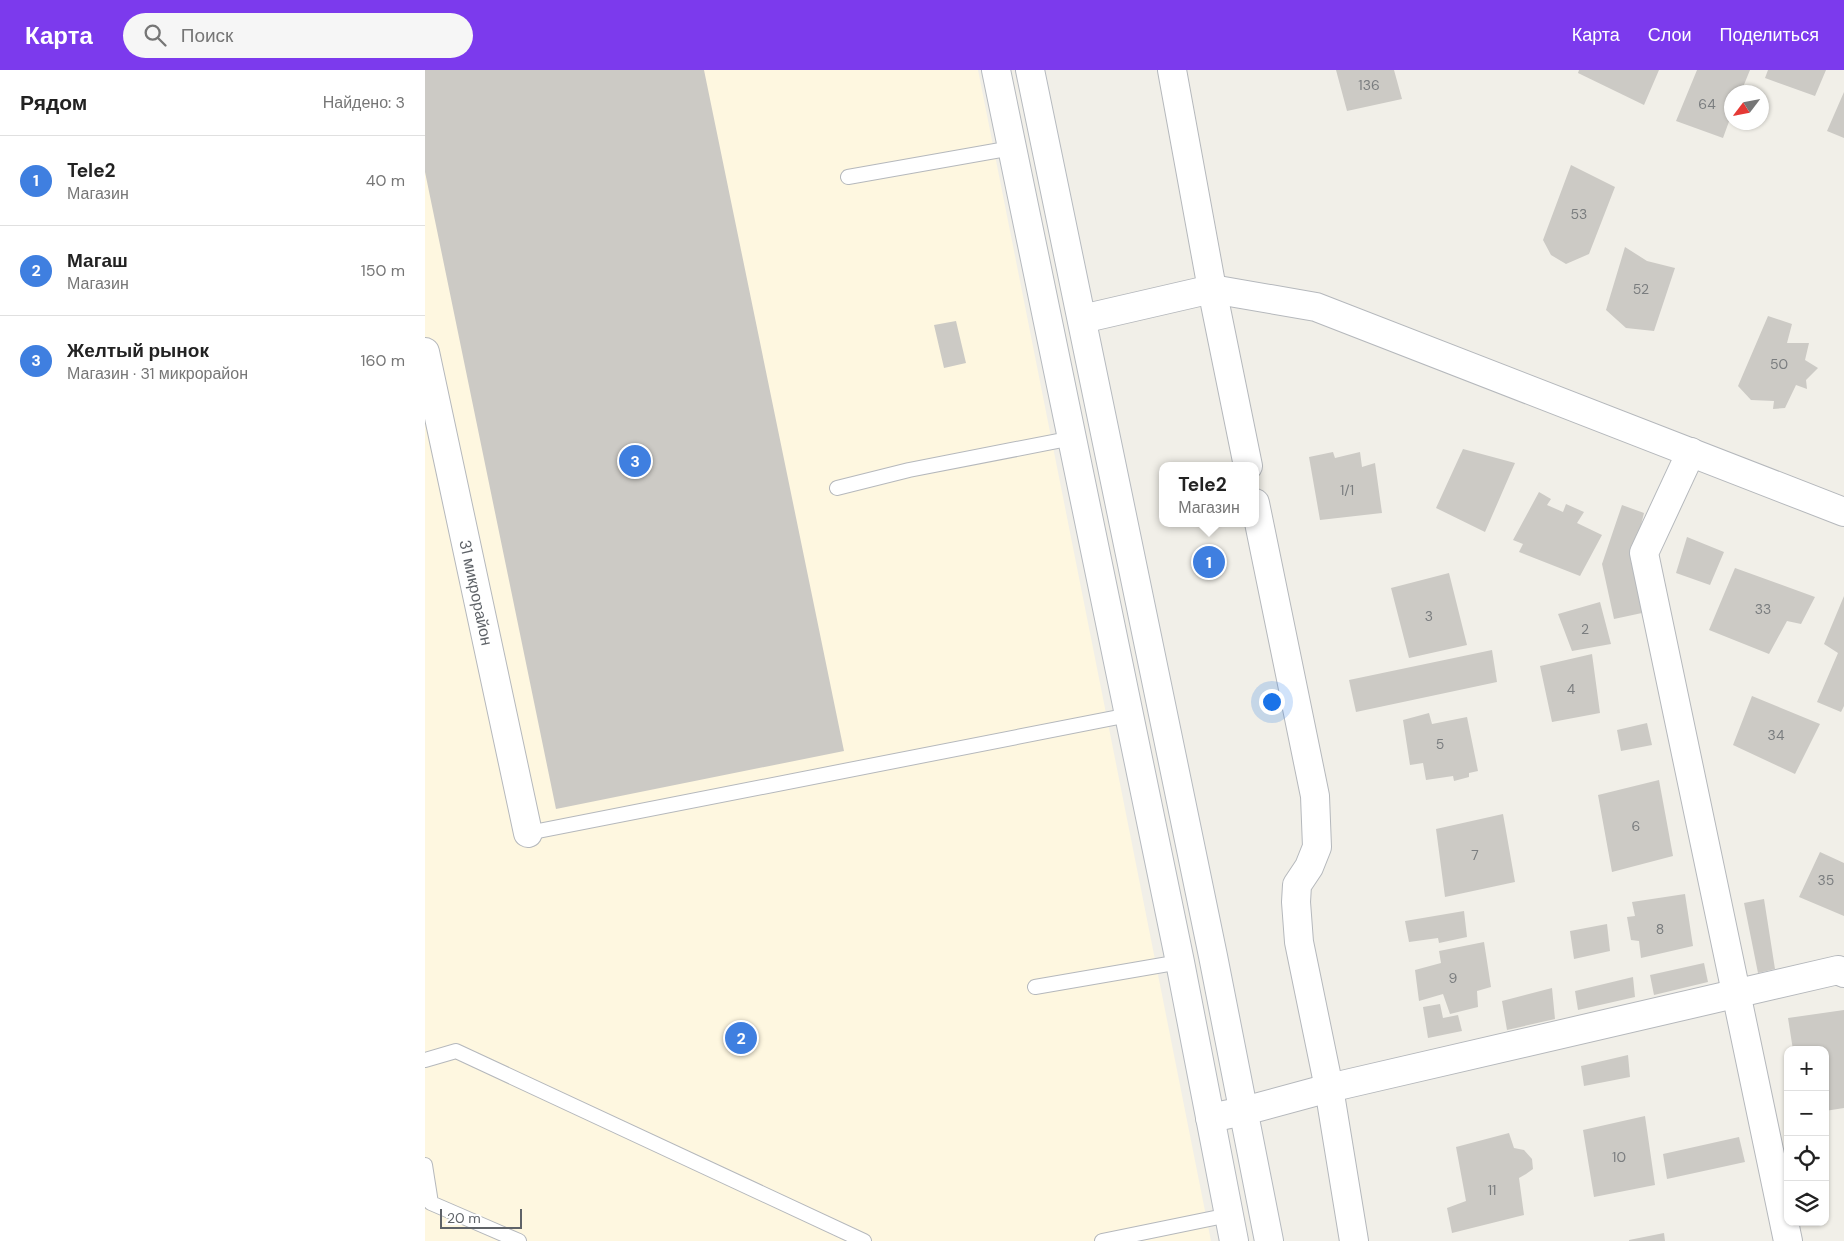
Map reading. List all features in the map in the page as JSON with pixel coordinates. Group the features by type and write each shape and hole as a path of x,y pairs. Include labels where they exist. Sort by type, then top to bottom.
{"street":[{"path":"996,70 1073,438 1231,1228"},
{"path":"1030,70 1244,1111 1269,1241"},
{"path":"1172,70 1212,289 1247,462"},
{"path":"1081,320 1212,289 1316,306 1844,512"},
{"name":"31 микрорайон","path":"425,352 528,833"},
{"path":"1691,452 1644,553 1788,1241"},
{"path":"1259,523 1315,796 1317,847 1309,867 1297,885 1295,902 1299,942 1329,1088 1354,1241"},
{"path":"1210,1118 1244,1111 1329,1088 1839,970 1844,973"}],"lane":[{"path":"848,177 1012,148"},
{"path":"837,488 909,470 1073,438"},
{"path":"528,833 1129,714"},
{"path":"1035,987 1179,962"},
{"path":"425,1060 456,1051 864,1241"},
{"path":"425,1165 431,1203 519,1241"},
{"path":"1102,1241 1231,1228"}],"shaded area":[{"path":"425,70 978,70 1211,1241 425,1241"}],"building":[{"path":"425,70 704,70 844,751 556,809 425,172"},
{"path":"1336,70 1394,70 1402,99 1347,111"},
{"path":"1579,70 1659,70 1644,105 1578,73"},
{"path":"1697,70 1750,70 1744,85 1724,85 1724,130 1726,130 1723,138 1676,121"},
{"path":"1768,70 1826,70 1815,96 1765,78"},
{"path":"1844,92 1844,138 1827,131"},
{"path":"1571,165 1615,187 1589,254 1566,264 1551,255 1543,240"},
{"path":"1625,247 1647,261 1675,268 1654,331 1626,328 1606,310"},
{"path":"1768,316 1792,324 1787,343 1809,343 1805,360 1818,368 1806,380 1807,389 1796,385 1785,408 1773,409 1774,401 1751,400 1738,386"},
{"path":"956,321 966,363 944,368 934,325"},
{"path":"1463,449 1515,463 1485,532 1436,508"},
{"path":"1333,452 1335,458 1360,452 1362,467 1375,463 1382,513 1320,520 1309,457"},
{"path":"1539,492 1551,499 1547,505 1563,512 1566,504 1584,512 1577,523 1602,535 1580,576 1519,552 1523,544 1513,540"},
{"path":"1622,505 1644,513 1632,561 1642,613 1614,619 1602,564"},
{"path":"1687,537 1724,552 1710,585 1676,573"},
{"path":"1735,568 1815,597 1801,624 1787,621 1769,654 1709,630"},
{"path":"1449,573 1467,645 1409,658 1391,588"},
{"path":"1844,596 1844,706 1841,712 1817,702 1838,653 1824,644"},
{"path":"1600,602 1611,644 1572,651 1558,614"},
{"path":"1492,650 1497,682 1356,712 1349,680"},
{"path":"1592,654 1600,713 1552,722 1540,666"},
{"path":"1752,696 1820,724 1795,774 1733,745"},
{"path":"1429,713 1432,724 1467,717 1478,771 1469,773 1469,777 1454,781 1453,776 1426,780 1423,763 1410,765 1403,720"},
{"path":"1647,723 1652,745 1621,751 1617,730"},
{"path":"1659,780 1673,856 1612,872 1598,795"},
{"path":"1503,814 1515,882 1445,897 1436,829"},
{"path":"1820,852 1844,863 1844,916 1799,897"},
{"path":"1685,894 1693,946 1641,958 1639,941 1631,940 1627,917 1635,916 1632,902"},
{"path":"1764,899 1775,969 1758,973 1744,903"},
{"path":"1464,911 1467,937 1439,943 1438,938 1409,942 1405,921"},
{"path":"1607,924 1610,951 1574,959 1570,931"},
{"path":"1484,942 1491,987 1477,991 1478,1007 1450,1014 1443,994 1419,1001 1415,970 1441,963 1439,951"},
{"path":"1704,963 1708,982 1654,995 1650,975"},
{"path":"1633,977 1635,997 1578,1010 1575,991"},
{"path":"1552,988 1555,1019 1507,1030 1502,1001"},
{"path":"1440,1004 1443,1018 1458,1015 1462,1031 1428,1038 1423,1007"},
{"path":"1844,1010 1844,1108 1829,1110 1829,1046 1792,1046 1788,1018"},
{"path":"1628,1055 1630,1077 1584,1086 1581,1066"},
{"path":"1645,1116 1655,1185 1594,1197 1583,1130"},
{"path":"1509,1133 1514,1148 1524,1150 1532,1159 1533,1169 1519,1178 1524,1215 1452,1233 1447,1208 1466,1201 1456,1147"},
{"path":"1739,1137 1745,1162 1667,1179 1663,1154"},
{"path":"1664,1233 1665,1241 1629,1241 1629,1240"}],"place":[{"name":"Желтый рынок","path":"635,461"},
{"name":"Tele2","path":"1209,562"},
{"name":"Магаш","path":"741,1038"}]}
